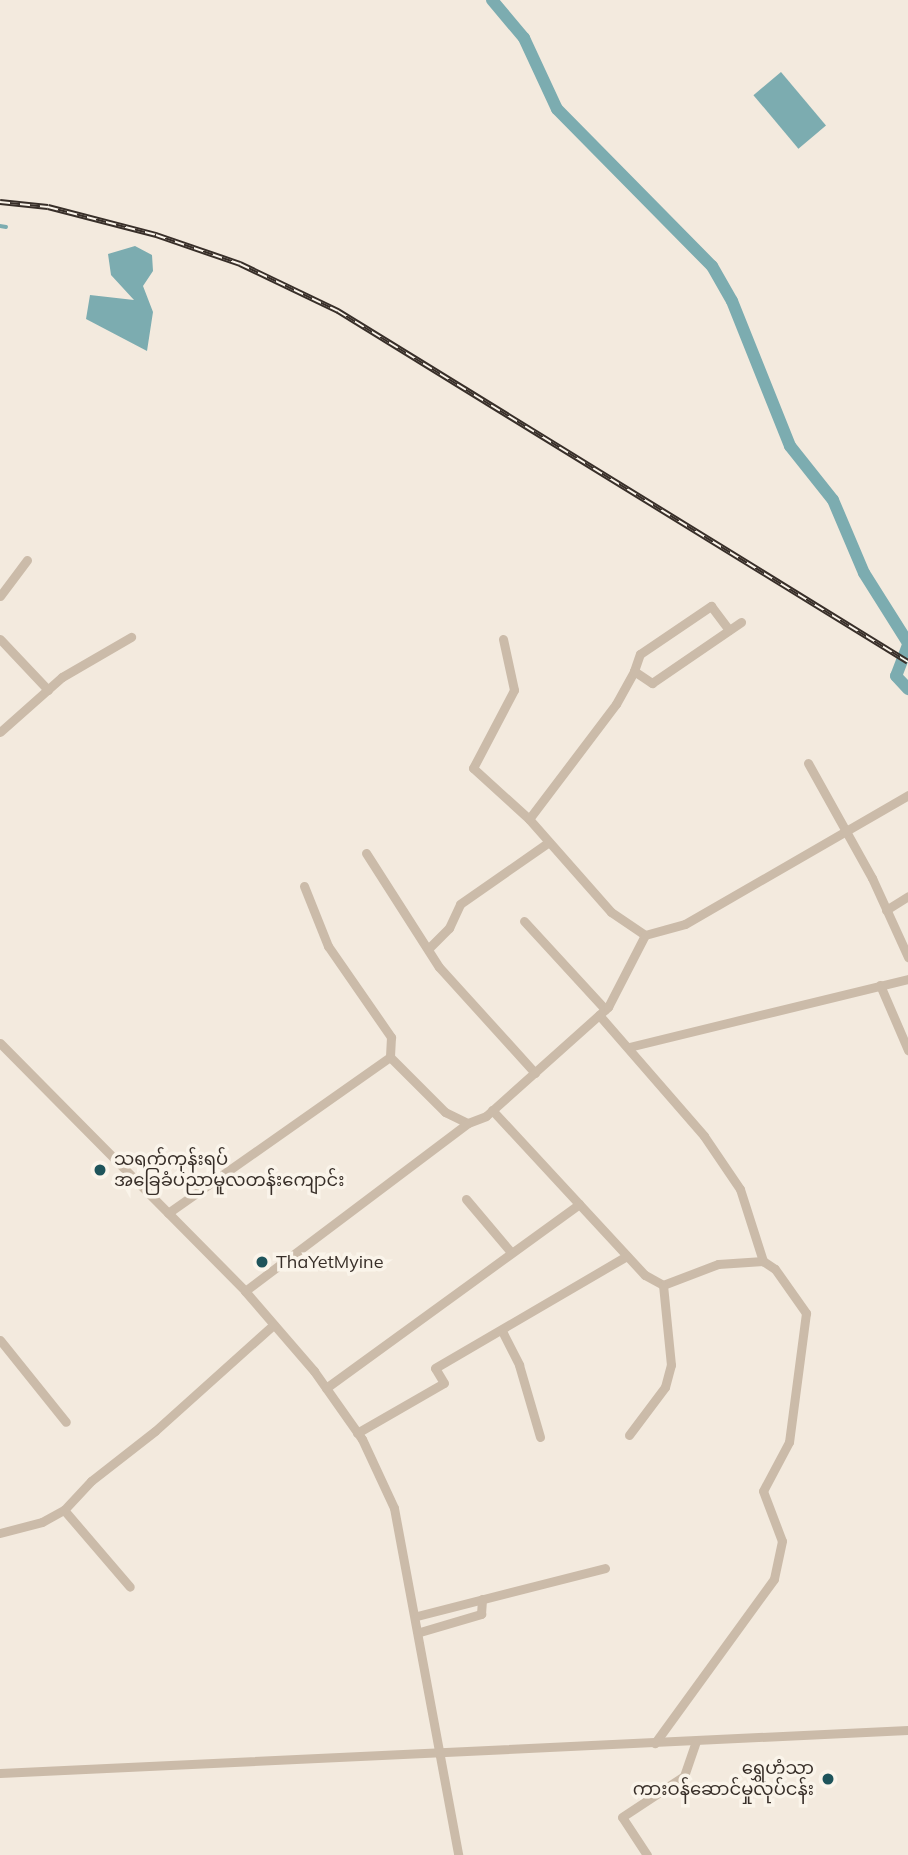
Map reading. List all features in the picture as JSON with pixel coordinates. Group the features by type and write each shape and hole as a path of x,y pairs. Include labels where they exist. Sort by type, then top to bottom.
{"street":[{"path":"0,596 27,560"},
{"path":"529,819 616,704 640,654 711,606 729,630"},
{"path":"634,671 652,683 741,622"},
{"path":"1,728 48,690 131,637"},
{"path":"0,639 48,690"},
{"path":"503,639 514,690 473,768 529,819 611,912 645,935"},
{"path":"808,763 908,957"},
{"path":"245,1291 468,1123 492,1110 535,1073 602,1012 645,935 685,924 908,795"},
{"path":"428,949 449,929 460,904 549,842"},
{"path":"366,853 428,949 535,1073"},
{"path":"304,886 328,946 391,1037 390,1057 445,1112 468,1123"},
{"path":"886,910 908,896"},
{"path":"524,921 704,1136 740,1189 763,1261"},
{"path":"629,1047 908,979"},
{"path":"880,985 908,1050"},
{"path":"0,1043 245,1291 326,1388 357,1433 394,1508 443,1754 458,1855"},
{"path":"168,1213 390,1057"},
{"path":"492,1110 645,1275 663,1285 718,1264 763,1261 775,1269 806,1313 789,1442 763,1491 782,1541 774,1579 655,1743"},
{"path":"466,1199 510,1251"},
{"path":"326,1388 510,1251 579,1204"},
{"path":"357,1433 444,1383 435,1368 627,1256"},
{"path":"629,1435 665,1387 671,1365 663,1285"},
{"path":"0,1533 42,1522 64,1510 91,1481 155,1431 273,1325"},
{"path":"502,1331 519,1364 540,1437"},
{"path":"0,1340 66,1422"},
{"path":"64,1510 131,1587"},
{"path":"417,1616 604,1568"},
{"path":"420,1632 481,1614 482,1598"},
{"path":"0,1773 908,1730"},
{"path":"647,1855 622,1817 684,1776 696,1741"}],"water":[{"path":"781,72 826,126 798,149 753,95"},
{"path":"135,246 152,255 153,271 143,286 153,312 147,351 86,319 90,295 134,300 111,275 108,254"}],"waterway":[{"path":"492,0 524,38 557,109 712,266 732,301 790,446 833,500 864,573 908,643"},
{"path":"0,226 6,227"},
{"path":"908,645 896,676 908,689"}],"railway":[{"path":"0,202 48,207 156,235 240,264 338,311 908,662"}],"place":[{"name":"သရက်ကုန်းရပ် အခြေခံပညာမူလတန်းကျောင်း","path":"100,1170"},
{"name":"ThaYetMyine","path":"262,1262"},
{"name":"ရွှေဟံသာ ကားဝန်ဆောင်မှုလုပ်ငန်း","path":"828,1779"}]}
